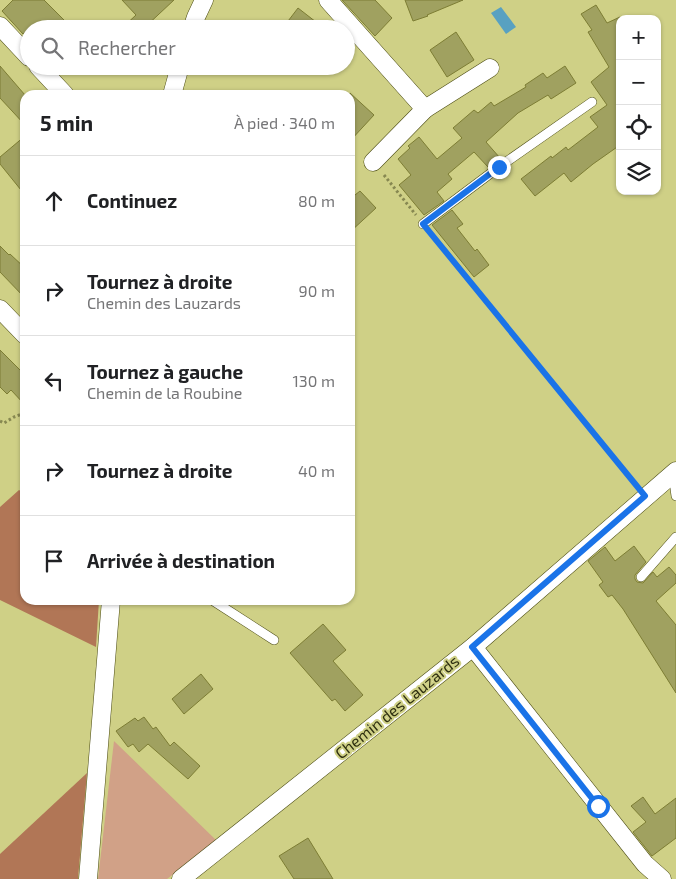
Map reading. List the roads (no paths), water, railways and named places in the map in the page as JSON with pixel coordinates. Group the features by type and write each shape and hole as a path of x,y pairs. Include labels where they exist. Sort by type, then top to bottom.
{"street":[{"path":"196,20 204,0"},
{"path":"328,0 346,20"},
{"path":"0,26 20,47"},
{"path":"355,30 425,109"},
{"path":"373,162 425,109 490,68"},
{"path":"46,75 60,90"},
{"path":"173,90 178,75"},
{"path":"0,308 20,330"},
{"name":"Chemin des Lauzards","path":"181,879 472,647 674,472"},
{"path":"88,879 111,605"},
{"path":"472,647 645,864 662,879"}],"lane":[{"path":"423,224 499,167 592,102"},
{"path":"674,472 676,496"},
{"path":"641,577 676,537"},
{"path":"220,605 274,640"}],"water":[{"path":"501,7 516,27 506,34 491,13"}]}
